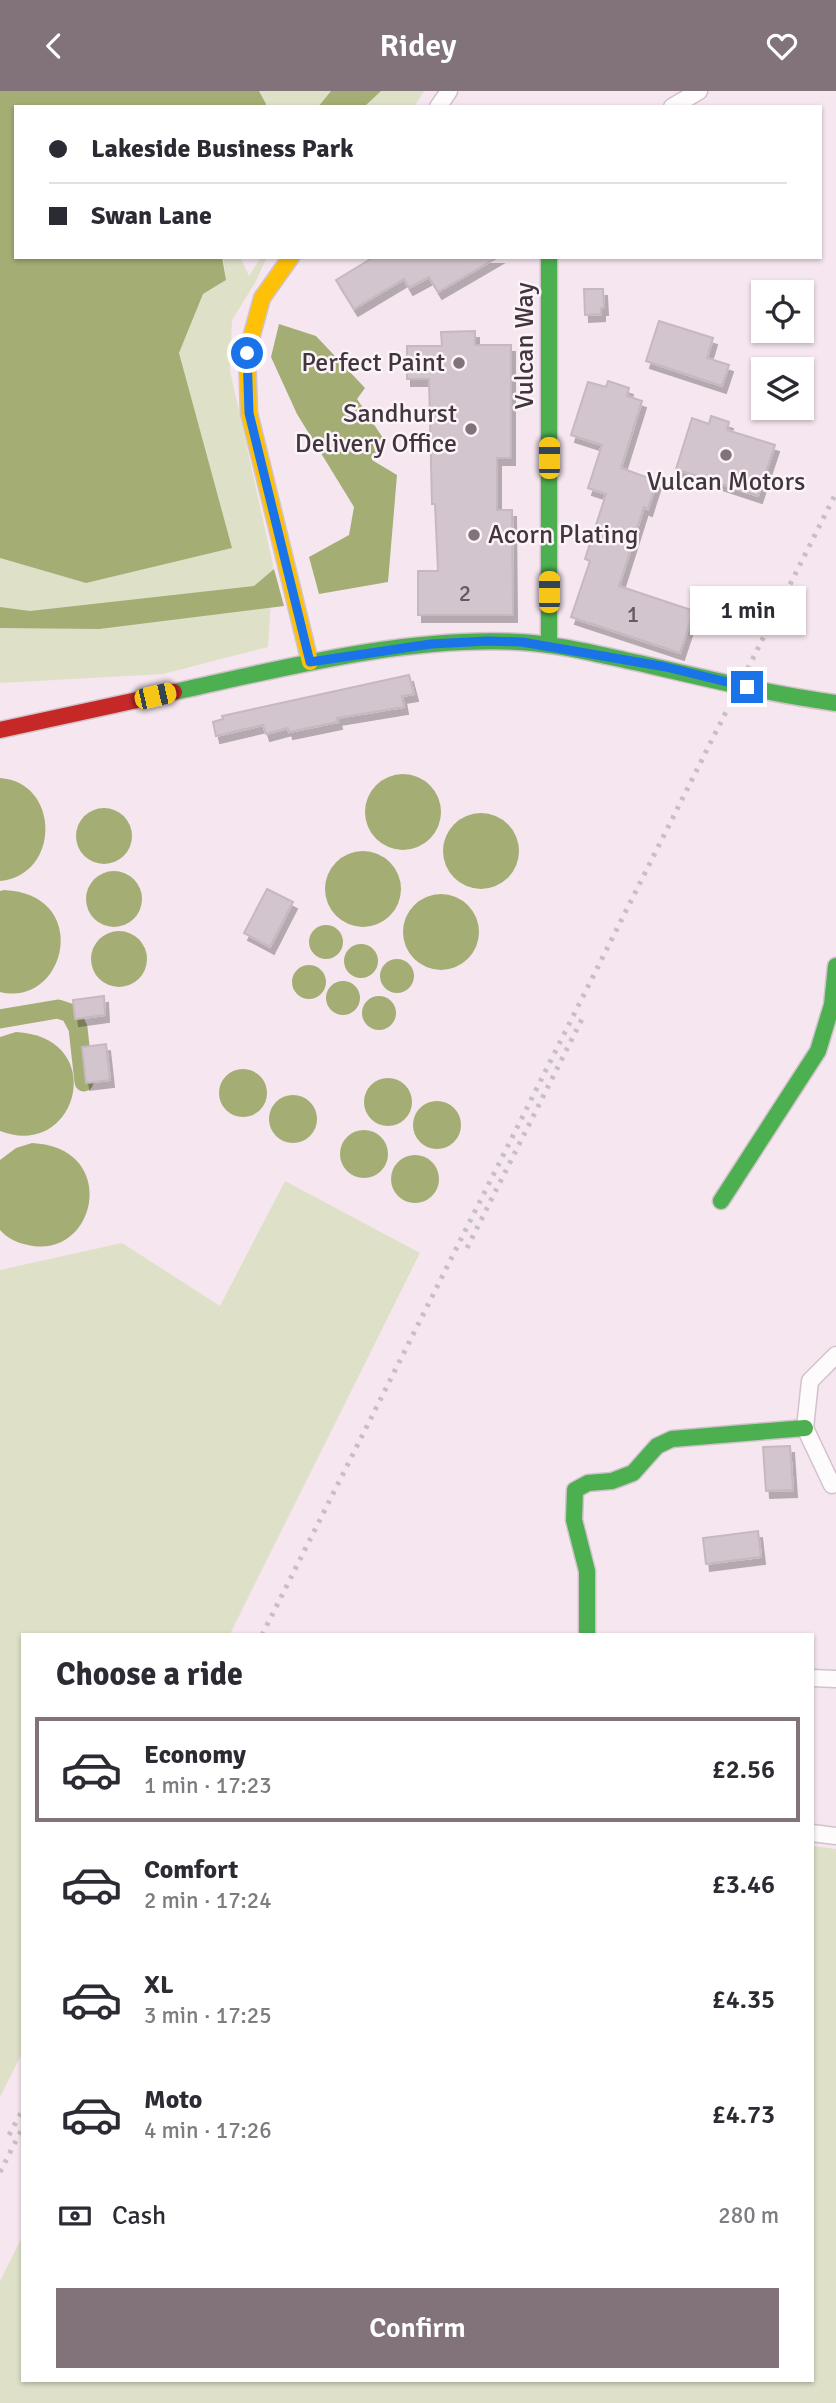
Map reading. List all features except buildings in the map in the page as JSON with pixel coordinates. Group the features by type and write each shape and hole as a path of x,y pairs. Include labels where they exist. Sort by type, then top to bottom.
{"street":[{"path":"675,105 699,91"},
{"path":"290,259 262,298 247,353 249,413 310,662"},
{"name":"Vulcan Way","path":"549,645 550,259"},
{"path":"0,730 310,662 431,644 488,641 549,645 666,667 786,696 836,703"},
{"path":"722,1201 818,1051 832,1005 836,967"},
{"path":"832,1485 805,1428 810,1381 836,1355"},
{"path":"587,1633 587,1571 574,1520 575,1490 588,1483 612,1481 633,1473 657,1445 672,1439 805,1428"},
{"path":"814,1678 836,1679"},
{"path":"814,1833 836,1836"}],"shaded area":[{"path":"0,91 259,91 266,105 14,105 14,259 222,259 226,280 203,294 179,353 232,548 86,583 0,558"},
{"path":"259,91 331,91 320,105 266,104"},
{"path":"331,91 381,91 366,105 320,105"},
{"path":"381,91 424,91 415,105 366,105"},
{"path":"223,259 241,259 249,276 260,259 266,259 232,320 230,371 273,565 268,647 163,674 0,683 0,558 86,583 196,418 179,353 203,294 226,280"},
{"path":"279,324 316,336 365,388 357,399 383,438 372,460 397,475 388,582 319,594 309,557 349,535 354,507 297,414 271,357"},
{"path":"274,569 284,606 99,629 0,628 0,607 30,611 254,586"},
{"path":"411,774 424,780 435,791 441,804 439,827 424,844 411,850 395,850 382,844 367,827 365,804 371,791 388,776"},
{"path":"0,778 20,783 34,795 42,811 45,829 43,847 34,863 20,875 0,881"},
{"path":"104,808 115,810 124,816 130,825 130,847 124,856 115,862 104,864 93,862 84,856 78,847 76,836 78,825 84,816 93,810"},
{"path":"474,813 488,813 502,819 513,830 517,836 517,866 508,878 496,887 474,889 460,883 449,872 443,858 443,844 449,830 460,819"},
{"path":"371,851 384,857 395,868 401,881 399,904 384,921 371,927 355,927 342,921 327,904 325,881 331,868 348,853"},
{"path":"114,871 125,873 134,879 140,888 140,910 134,919 125,925 114,927 103,925 94,919 88,910 86,899 88,888 94,879 103,873"},
{"path":"0,891 32,896 50,910 59,928 60,949 54,968 41,983 23,992 0,992"},
{"path":"449,894 462,900 473,911 479,924 477,947 462,964 449,970 433,970 420,964 405,947 403,924 409,911 426,896"},
{"path":"326,925 338,930 343,942 338,954 326,959 314,954 309,942 314,930"},
{"path":"119,931 130,933 139,939 145,948 145,970 139,979 130,985 119,987 108,985 99,979 93,970 91,959 93,948 99,939 108,933"},
{"path":"361,944 373,949 378,961 373,973 361,978 349,973 344,961 349,949"},
{"path":"397,959 409,964 414,976 409,988 397,993 385,988 380,976 385,964"},
{"path":"309,965 321,970 326,982 321,994 309,999 297,994 292,982 297,970"},
{"path":"343,981 355,986 360,998 355,1010 343,1015 331,1010 326,998 331,986"},
{"path":"379,996 391,1001 396,1013 391,1025 379,1030 367,1025 362,1013 367,1001"},
{"path":"16,1032 46,1039 64,1054 73,1073 72,1095 64,1114 49,1129 27,1136 0,1131 0,1037"},
{"path":"243,1069 260,1076 267,1093 260,1110 243,1117 226,1110 219,1093 226,1076"},
{"path":"388,1078 405,1085 412,1102 405,1119 388,1126 371,1119 364,1102 371,1085"},
{"path":"293,1095 310,1102 317,1119 310,1136 293,1143 276,1136 269,1119 276,1102"},
{"path":"437,1101 454,1108 461,1125 454,1142 437,1149 420,1142 413,1125 420,1108"},
{"path":"364,1130 381,1137 388,1154 381,1171 364,1178 347,1171 340,1154 347,1137"},
{"path":"32,1143 60,1149 79,1163 88,1181 89,1201 83,1221 70,1236 52,1245 20,1243 0,1230 0,1160 16,1148"},
{"path":"415,1155 432,1162 439,1179 432,1196 415,1203 398,1196 391,1179 398,1162"},
{"path":"285,1181 420,1253 230,1633 21,1633 21,2055 0,2097 0,1270 122,1243 220,1306"},
{"path":"814,1846 836,1849 836,2403 0,2403 0,2281 21,2239 21,2382 814,2382"}],"waterway":[{"path":"0,1019 58,1009 70,1013 78,1028 84,1082"}],"railway":[{"path":"263,1633 836,493"},
{"path":"467,1248 583,1017"},
{"path":"9,2135 21,2113"},
{"path":"0,2172 21,2131"}],"traffic: fast":[{"path":"549,259 549,645"},
{"path":"174,692 345,656 476,641 519,642 579,650 761,690 836,703"},
{"path":"721,1201 818,1051 832,1005 836,966"},
{"path":"587,1633 587,1571 574,1520 575,1490 588,1483 612,1481 633,1473 657,1446 672,1439 805,1428"}],"traffic: slow":[{"path":"290,259 262,298 247,353 249,413 310,662"}],"traffic: jam":[{"path":"0,730 174,692"}],"place":[{"name":"Perfect Paint","path":"459,363"},
{"name":"Sandhurst Delivery Office","path":"471,429"},
{"name":"Vulcan Motors","path":"726,455"},
{"name":"Acorn Plating","path":"474,535"}],"route":[{"path":"247,353 249,413 310,662 431,644 522,642 666,667 747,687"}]}
